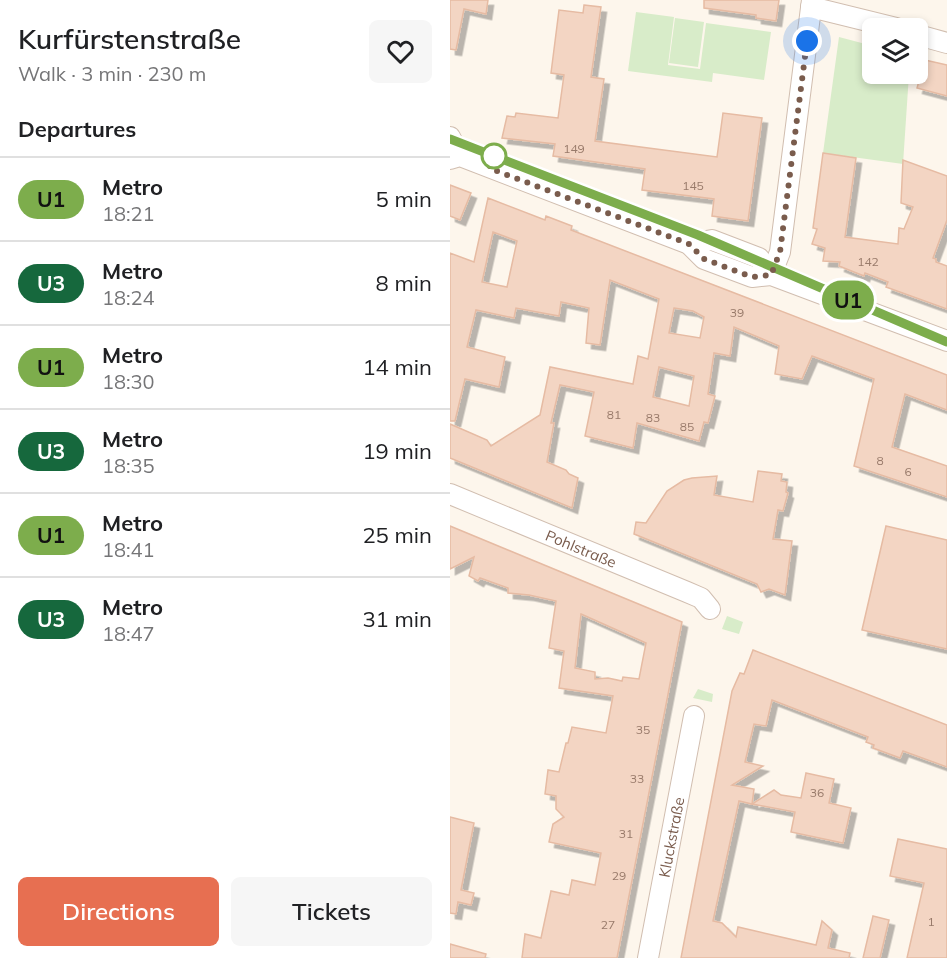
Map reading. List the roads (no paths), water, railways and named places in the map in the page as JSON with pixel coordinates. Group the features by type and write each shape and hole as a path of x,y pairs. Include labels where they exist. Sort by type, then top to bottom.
{"street":[{"path":"771,275 780,252 812,3 862,18"},
{"path":"928,38 947,43"},
{"path":"450,137 455,157 689,244 712,240 759,258 771,275 947,341"},
{"name":"Pohlstraße","path":"450,494 701,598 710,609"},
{"name":"Kluckstraße","path":"648,958 694,716"}],"metro line":[{"name":"U1","path":"450,139 698,235 947,342"}]}
